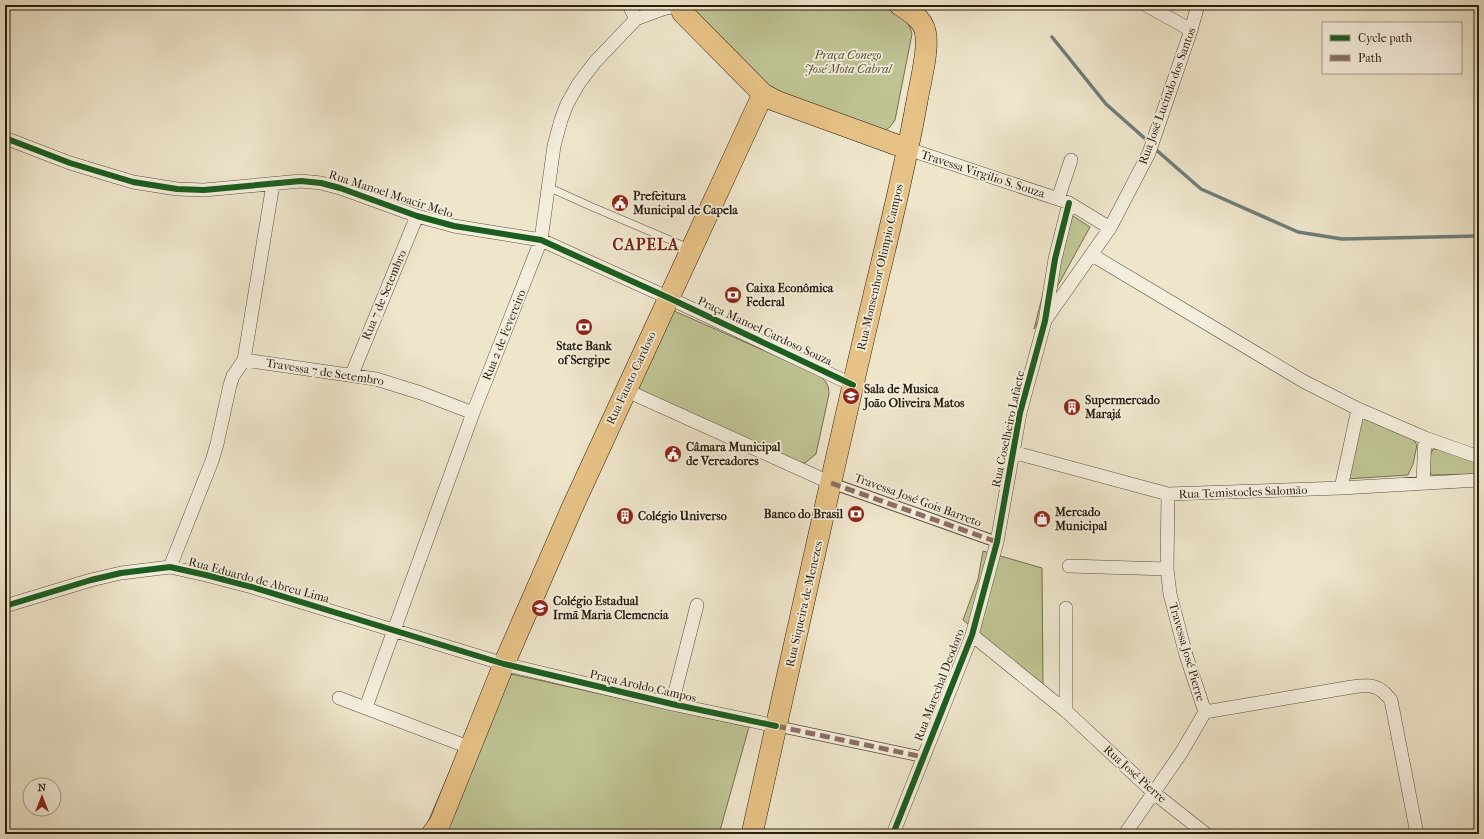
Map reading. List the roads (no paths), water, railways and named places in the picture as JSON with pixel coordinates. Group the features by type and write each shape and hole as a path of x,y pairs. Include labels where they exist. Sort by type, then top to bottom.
{"main road":[{"path":"679,5 683,13 763,94 776,101 908,149 922,77 926,37 924,27 920,20 900,5"},
{"name":"Rua Fausto Cardoso","path":"504,664 625,390 763,94"},
{"name":"Rua Monsenhor Olimpio Campos","path":"853,385 908,149"},
{"path":"831,483 853,385"},
{"name":"Rua Siqueira de Menezes","path":"776,726 831,483"},
{"path":"438,830 504,664"},
{"path":"752,834 776,726"}],"street":[{"path":"630,5 636,19"},
{"name":"Rua 2 de Fevereiro","path":"366,707 473,413 542,240 554,146 567,104 579,83 595,62 636,19 679,5"},
{"path":"1146,5 1191,30"},
{"name":"Rua José Lucindo dos Santos","path":"1045,321 1110,228 1149,153 1191,30 1198,5"},
{"name":"Rua Manoel Moacir Melo","path":"5,138 84,167 133,182 169,188 204,190 301,181 321,183 340,188 417,216 454,226 542,240 669,298"},
{"name":"Travessa Virgilio S. Souza","path":"908,149 1064,201 1071,160"},
{"path":"170,567 212,461 233,376 244,360 273,184"},
{"path":"1045,321 1064,201 1110,228"},
{"name":"Rua 7 de Setembro","path":"352,374 417,216"},
{"path":"1092,255 1303,381 1358,409 1425,438 1479,457"},
{"name":"Praça Manoel Cardoso Souza","path":"669,298 853,385"},
{"name":"Rua Coselheiro Lafaete","path":"997,542 1020,413 1045,321"},
{"name":"Travessa 7 de Setembro","path":"244,360 352,374 397,384 473,413"},
{"path":"625,390 831,483"},
{"path":"1341,488 1358,409"},
{"path":"1423,482 1425,438"},
{"name":"Rua Temistocles Salomão","path":"1012,452 1168,494 1341,488 1423,482 1479,480"},
{"name":"Travessa José Gois Barreto","path":"831,483 997,542"},
{"name":"Travessa José Pierre","path":"1125,834 1181,753 1205,712 1186,654 1170,594 1167,569 1168,494"},
{"name":"Rua Marechal Deodoro","path":"893,834 972,635 997,542"},
{"path":"1069,566 1167,569"},
{"name":"Rua Eduardo de Abreu Lima","path":"5,606 91,580 121,573 170,567 252,587 504,664"},
{"path":"672,704 697,605"},
{"path":"1066,608 1066,711"},
{"name":"Rua José Pierre","path":"972,635 1066,711 1154,793 1206,834"},
{"name":"Praça Aroldo Campos","path":"504,664 672,704 776,726"},
{"path":"1205,712 1352,687 1367,685 1378,688 1391,700 1417,834"},
{"path":"340,698 471,748"},
{"path":"776,726 923,757"}],"lane":[{"path":"548,187 691,249"}],"waterway":[{"path":"1052,37 1106,104 1150,143"},
{"path":"1154,148 1201,189 1298,232 1342,239 1479,236"}],"place":[{"name":"Prefeitura Municipal de Capela","path":"620,203"},
{"name":"Caixa Econômica Federal","path":"733,295"},
{"name":"State Bank of Sergipe","path":"584,327"},
{"name":"Sala de Musica João Oliveira Matos","path":"851,396"},
{"name":"Supermercado Marajá","path":"1072,407"},
{"name":"Câmara Municipal de Vereadores","path":"673,454"},
{"name":"Banco do Brasil","path":"856,514"},
{"name":"Colégio Universo","path":"625,516"},
{"name":"Mercado Municipal","path":"1042,519"},
{"name":"Colégio Estadual Irmã Maria Clemencia","path":"540,608"}],"district":[{"name":"CAPELA","path":"646,244"}],"park label":[{"name":"Praça Conego José Mota Cabral","path":"848,62"}]}
